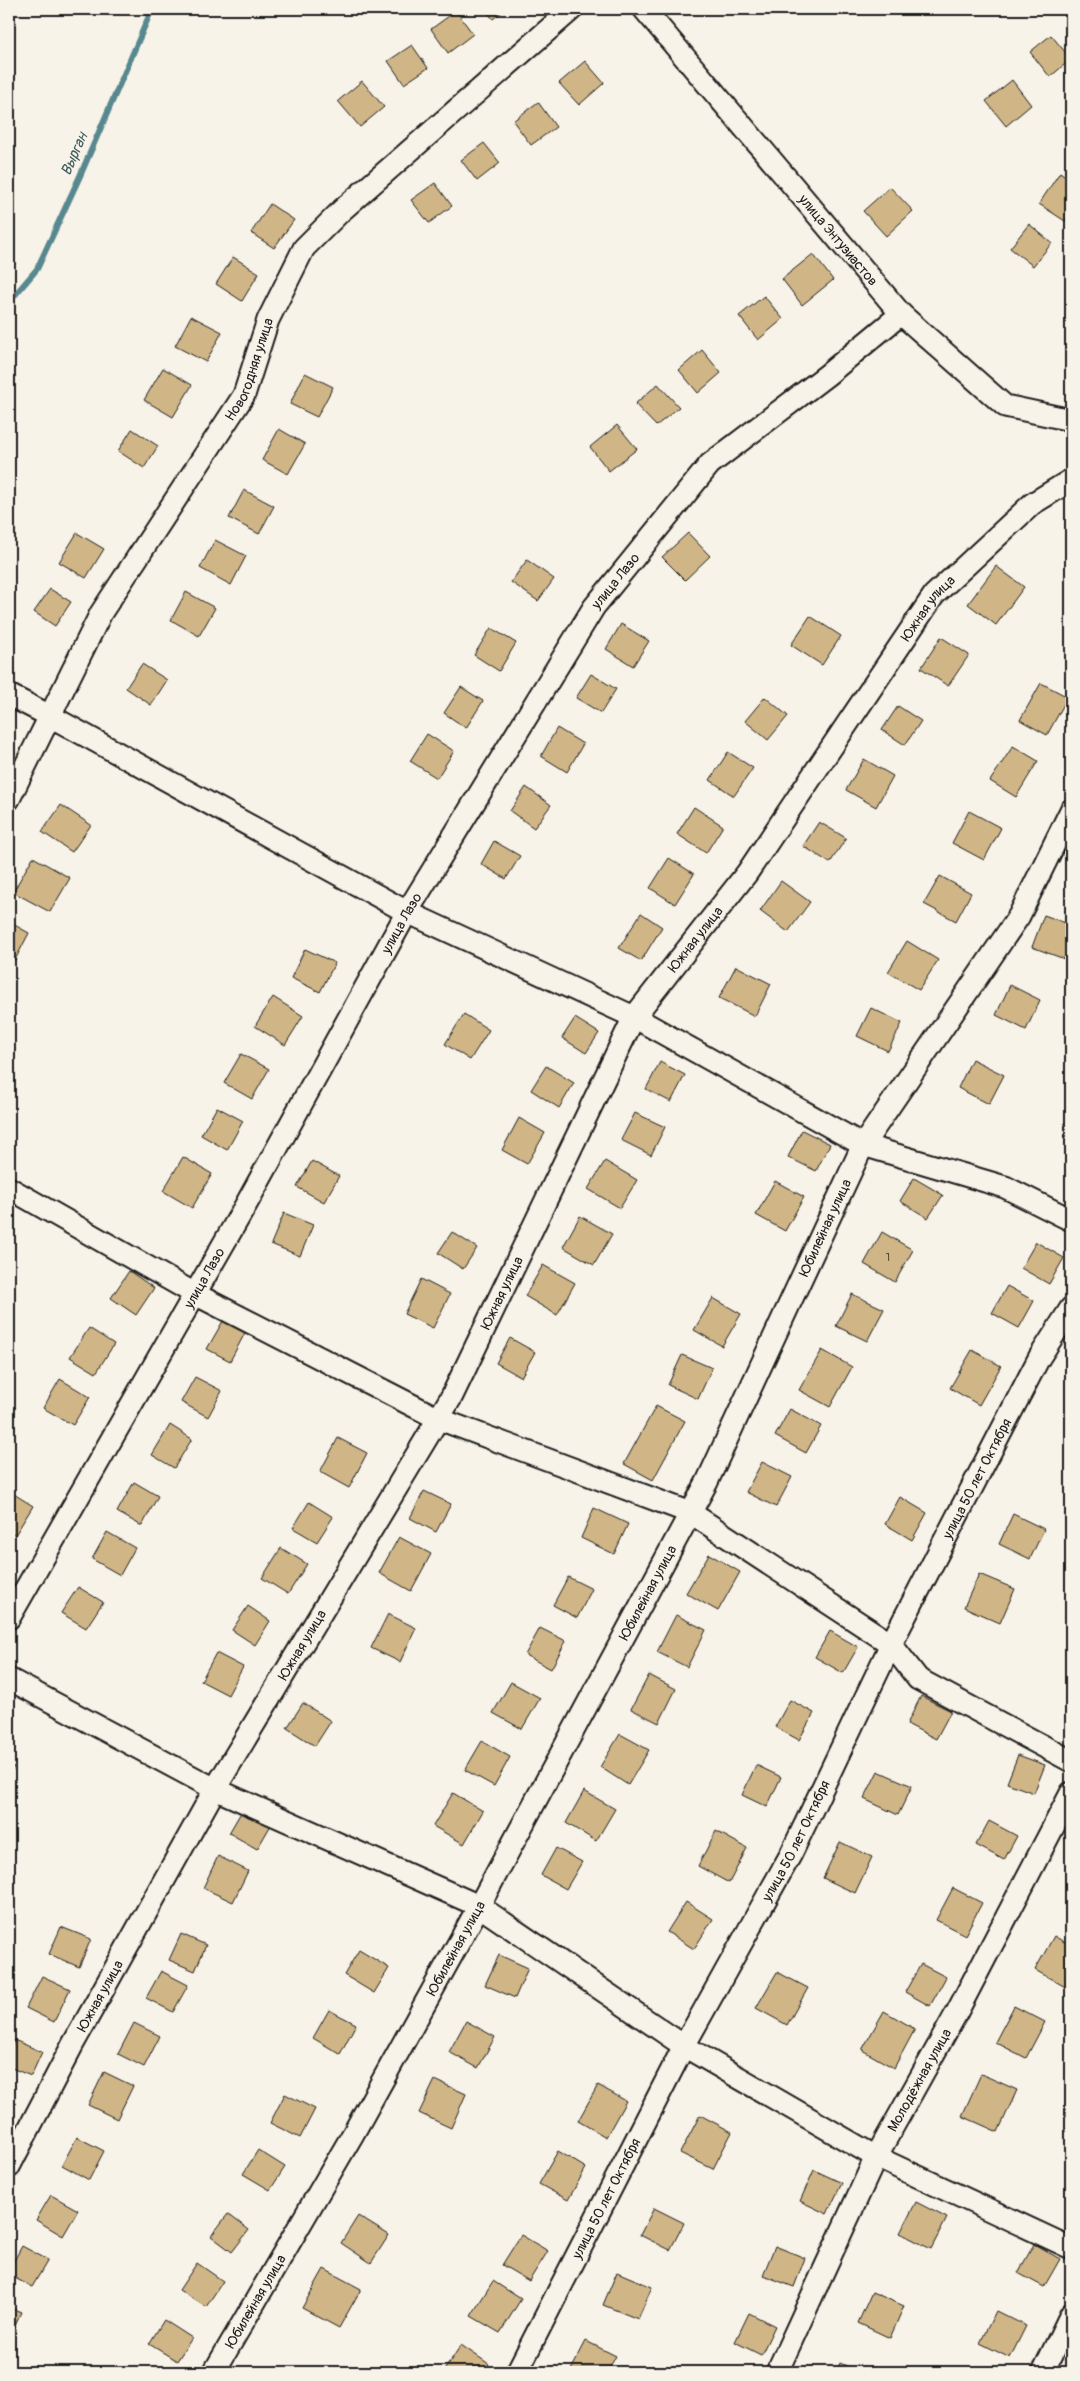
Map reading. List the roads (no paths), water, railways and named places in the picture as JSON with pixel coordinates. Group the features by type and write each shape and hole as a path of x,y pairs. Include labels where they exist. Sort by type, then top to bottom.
{"street":[{"name":"Новогодняя улица","path":"9,799 102,613 244,395 268,320 304,248 342,210 572,9"},
{"name":"улица Энтузиастов","path":"644,9 901,314 1005,406 1071,420"},
{"name":"улица Лазо","path":"9,1618 195,1294 407,912 594,607 710,464 827,375 901,314"},
{"name":"Южная улица","path":"9,2167 73,2044 215,1789 452,1396 634,1017 747,873 934,595 1032,504 1071,480"},
{"path":"9,696 50,716 407,912 634,1017 863,1145 1005,1187 1071,1220"},
{"name":"Юбилейная улица","path":"214,2372 353,2134 479,1906 691,1513 863,1145 1019,916 1071,810"},
{"path":"9,1188 195,1294 439,1419 691,1513 891,1644 918,1679 1071,1761"},
{"name":"улица 50 лет Октября","path":"517,2372 684,2046 792,1854 891,1644 1039,1358 1071,1308"},
{"path":"9,1679 215,1789 479,1906 684,2046 876,2158 1071,2248"},
{"name":"Молодёжная улица","path":"777,2372 876,2158 956,2014 1071,1793"},
{"path":"1043,2372 1071,2314"}],"waterway":[{"name":"Вырган","path":"9,302 37,269 80,176 152,9"}]}
